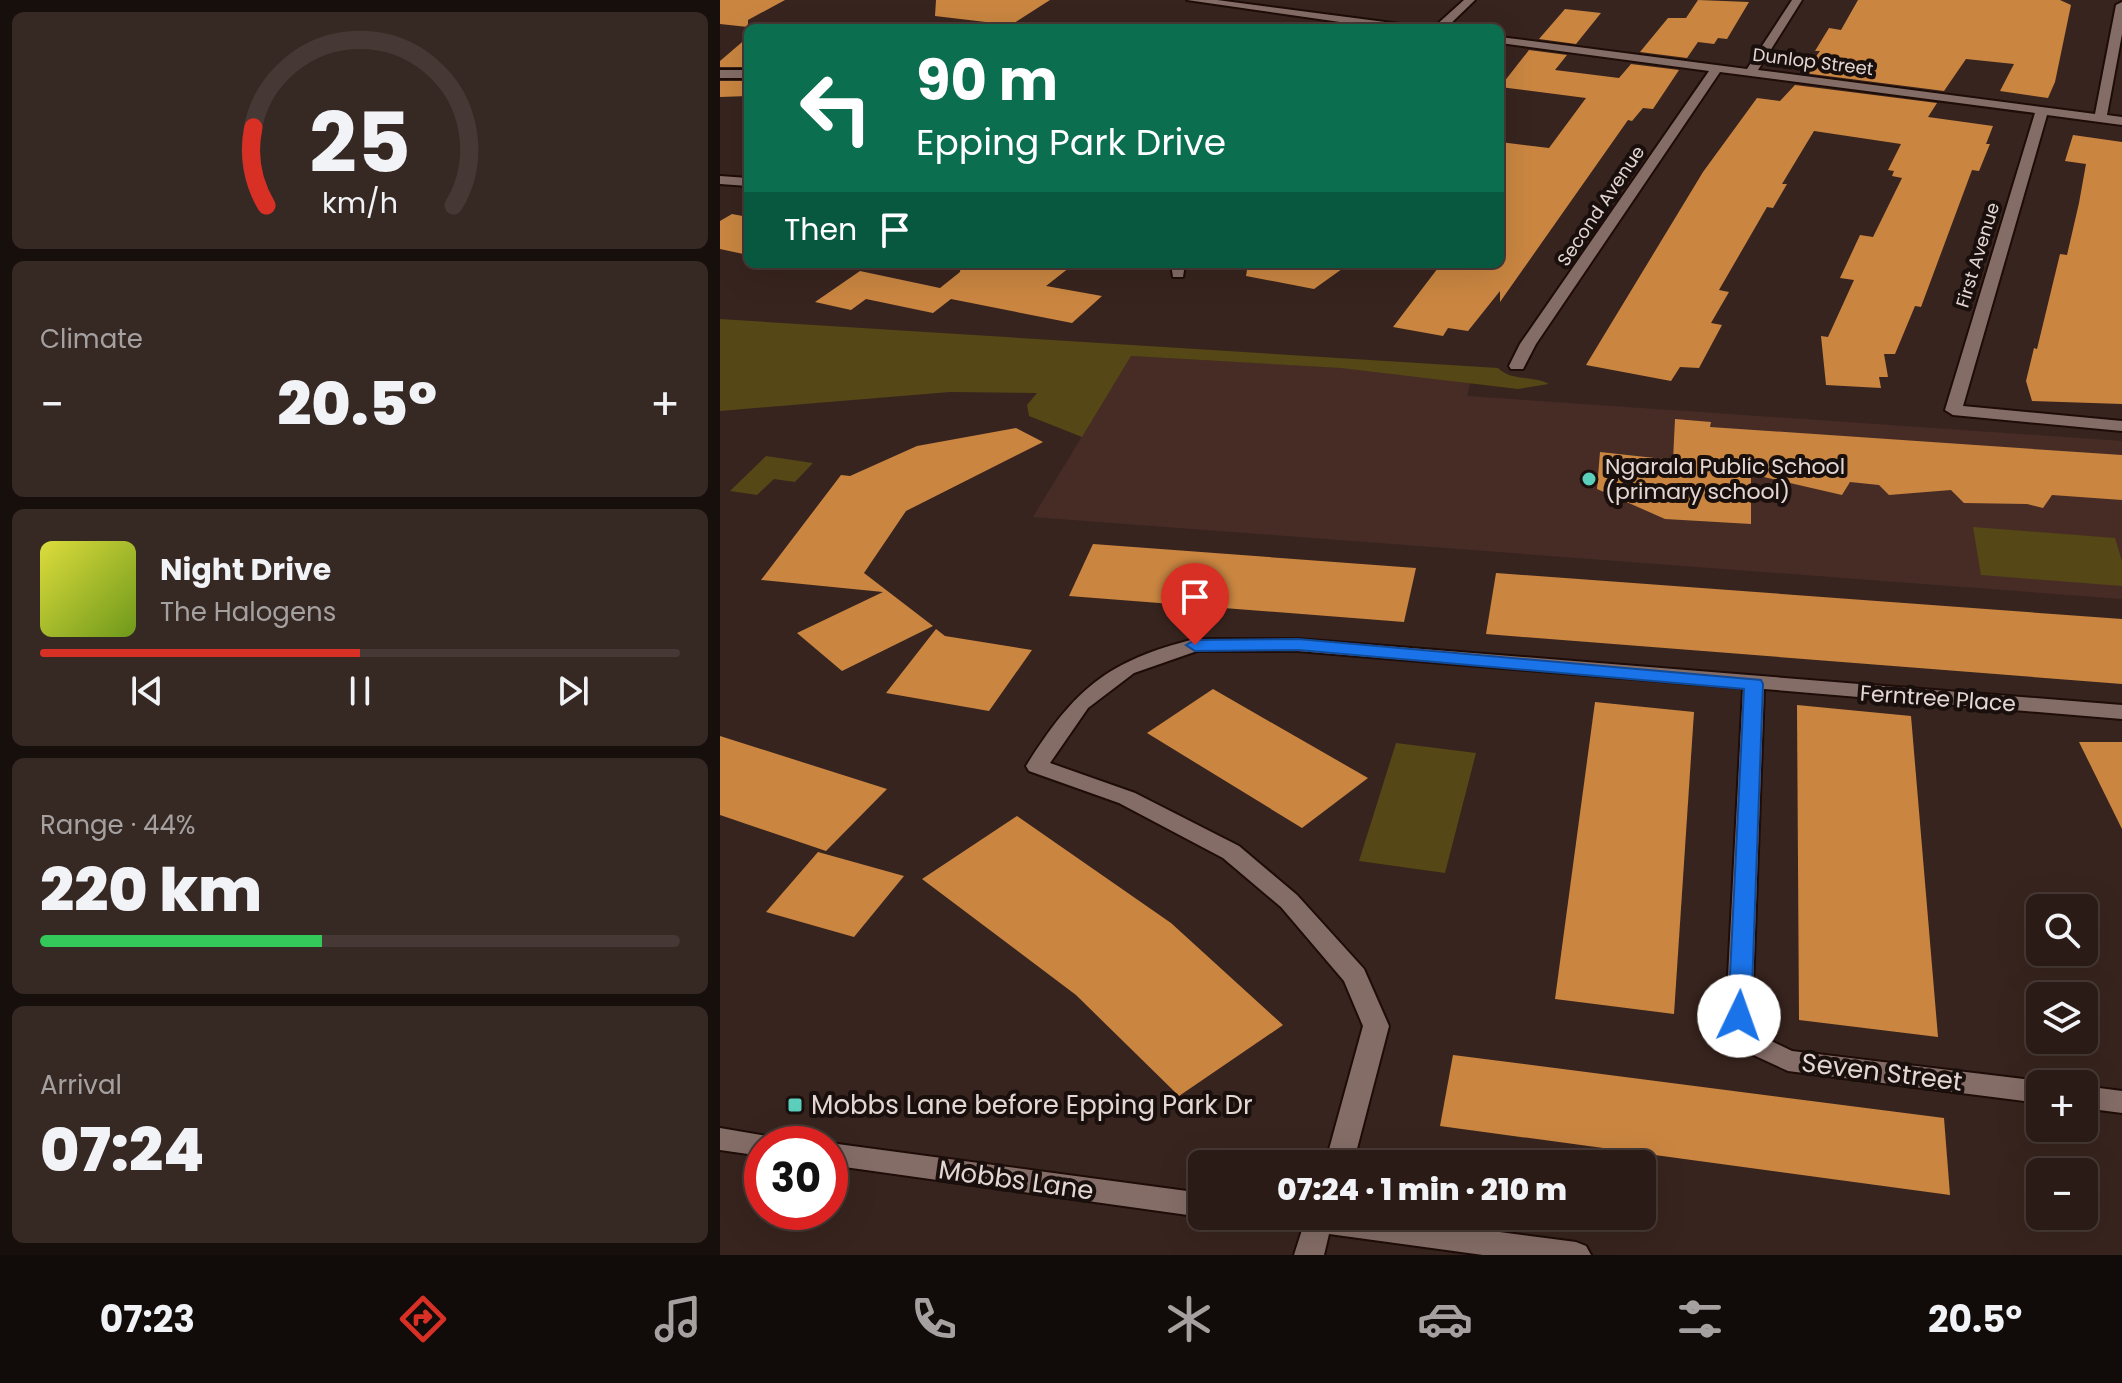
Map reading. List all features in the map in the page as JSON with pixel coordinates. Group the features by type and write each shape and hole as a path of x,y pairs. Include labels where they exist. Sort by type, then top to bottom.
{"street":[{"path":"1192,0 1377,24"},
{"path":"1443,24 1470,0"},
{"path":"1751,72 1797,0"},
{"path":"2100,118 2122,9"},
{"name":"Dunlop Street","path":"1504,41 2122,121"},
{"name":"Second Avenue","path":"1517,366 1528,344 1717,68"},
{"path":"720,74 744,74"},
{"name":"First Avenue","path":"2042,110 1953,410 2122,426"},
{"path":"720,180 744,182"},
{"name":"Ferntree Place","path":"1343,1150 1376,1026 1355,976 1289,901 1231,852 1127,798 1037,766 1081,703 1127,668 1195,645 1298,645 2122,712"},
{"name":"Seven Street","path":"1754,684 1739,1016 1758,1046 1788,1061 2026,1090"},
{"path":"2098,1099 2122,1102"},
{"path":"720,1139 744,1142"},
{"name":"Mobbs Lane","path":"848,1156 1188,1203"},
{"path":"1309,1255 1316,1230"},
{"path":"1403,1230 1576,1255"}],"shaded area":[{"path":"720,319 1498,368 1510,375 1549,384 1518,389 1341,368 1131,356 1082,437 1029,416 1027,405 1037,393 950,392 720,411"},
{"name":"Ngarala Public School (primary school)","path":"1131,356 1472,375 1467,396 2122,441 2122,599 1033,517"},
{"path":"766,456 813,463 795,482 774,479 757,495 730,491"},
{"path":"1973,527 2115,538 2122,561 2122,586 1981,575"},
{"path":"1396,743 1476,753 1445,873 1359,861"}],"building":[{"path":"720,0 785,0 748,20 744,27 720,24"},
{"path":"936,0 1050,0 1013,24 935,16"},
{"path":"1698,0 1749,2 1727,39 1718,38 1714,44 1698,42 1687,58 1640,52 1668,18 1686,18"},
{"path":"1858,0 2060,0 2071,5 2055,82 2048,98 2000,91 2014,64 1966,59 1944,91 1804,73 1820,51 1815,51 1829,28 1841,30"},
{"path":"1565,9 1601,13 1576,44 1539,39"},
{"path":"744,40 744,67 720,67 720,61"},
{"path":"1529,50 1567,55 1555,70 1619,78 1631,64 1679,70 1653,109 1643,108 1632,121 1628,120 1500,302 1500,291 1468,331 1448,328 1443,336 1393,327 1438,268 1504,268 1504,142 1549,148 1586,98 1504,88 1504,82"},
{"path":"720,81 744,81 744,96 720,97"},
{"path":"1795,85 1937,103 1928,117 1993,126 1986,144 1990,144 1979,171 1972,170 1921,307 1915,306 1895,354 1884,354 1888,377 1879,377 1881,388 1826,385 1821,336 1828,337 1854,280 1840,278 1860,235 1873,237 1902,178 1892,176 1894,171 1888,170 1901,144 1814,131 1782,184 1787,184 1773,208 1767,207 1719,290 1729,292 1711,323 1722,325 1699,368 1680,367 1671,381 1586,365 1703,172 1757,98 1780,101"},
{"path":"2073,135 2122,142 2122,404 2032,401 2026,381 2060,254 2067,255 2079,203 2086,164 2065,161"},
{"path":"732,214 744,216 744,254 720,249 720,221"},
{"path":"960,268 1069,268 1046,286 1102,296 1072,323 951,299 933,313 866,299 851,310 815,302 860,271 940,288 960,272"},
{"path":"1247,268 1343,268 1314,289 1246,276"},
{"path":"1675,419 1711,422 1710,427 2122,455 2122,500 2052,495 2043,508 2027,504 1964,503 1951,490 1889,495 1879,485 1850,482 1842,495 1751,474 1751,524 1665,519 1597,489 1600,452 1673,460"},
{"path":"1016,428 1043,442 906,511 864,573 933,626 842,671 797,633 883,592 761,580 841,475 850,476 917,446"},
{"path":"1093,544 1416,568 1404,622 1069,596"},
{"path":"1496,573 2122,619 2122,684 1486,634"},
{"path":"936,629 945,636 1032,650 989,711 886,693"},
{"path":"1213,689 1368,778 1302,828 1147,733"},
{"path":"1595,702 1694,712 1674,1014 1555,999"},
{"path":"1797,705 1911,716 1938,1037 1799,1020"},
{"path":"720,736 887,789 826,851 720,815"},
{"path":"2079,742 2122,742 2122,829"},
{"path":"1017,816 1171,923 1283,1025 1179,1096 1076,995 922,879"},
{"path":"818,852 904,876 854,937 766,912"},
{"path":"1453,1055 1944,1118 1950,1195 1656,1155 1656,1150 1617,1150 1440,1126"}],"place":[{"name":"Ngarala Public School (primary school)","path":"1589,479"},
{"name":"Mobbs Lane before Epping Park Dr","path":"795,1105"}],"route":[{"path":"1195,645 1298,645 1754,684 1739,1016"}]}
